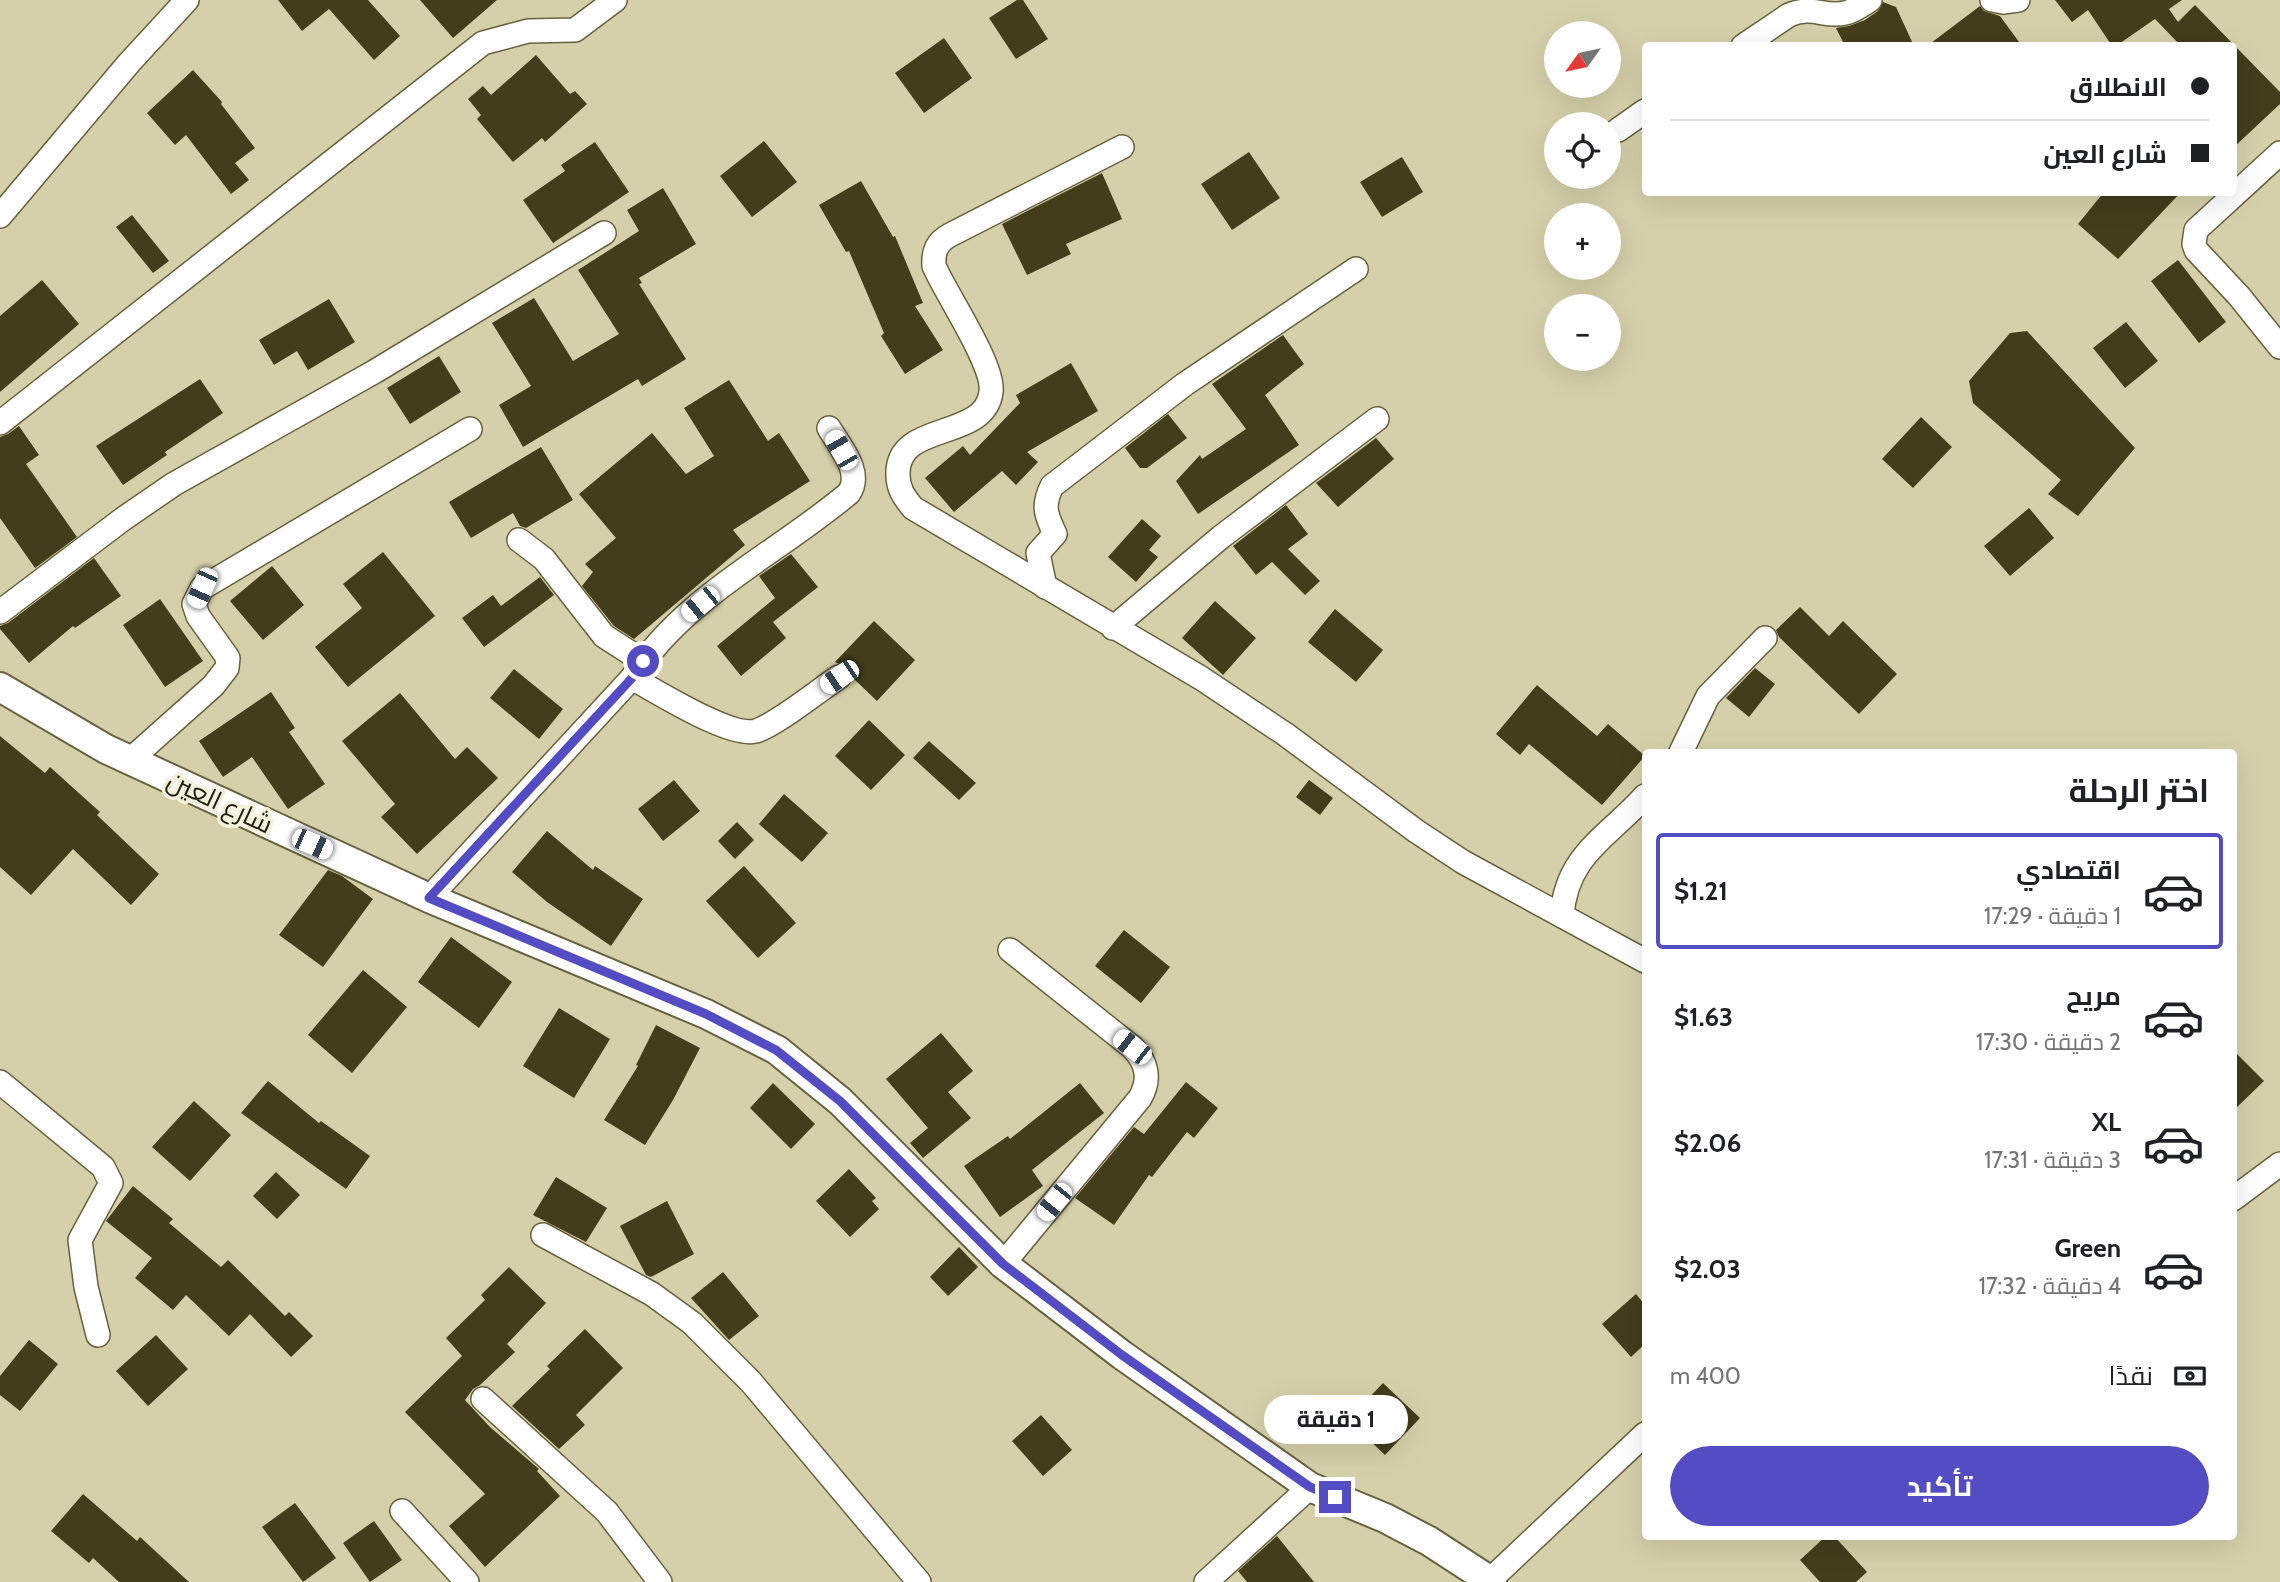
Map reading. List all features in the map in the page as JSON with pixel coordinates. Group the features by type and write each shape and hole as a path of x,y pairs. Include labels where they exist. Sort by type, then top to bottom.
{"street":[{"path":"0,216 144,46 187,0"},
{"path":"0,423 484,43 528,31 575,30 615,0"},
{"path":"1749,42 1797,11 1815,10 1834,15 1844,14 1870,0"},
{"path":"1992,0 2018,0"},
{"path":"1621,128 1642,113"},
{"path":"1122,147 942,240 933,256 937,274 990,375 991,396 987,406 972,420 911,445 897,470 903,497 913,508 1243,706 1444,850 1512,890 1642,959"},
{"path":"2237,194 2280,153"},
{"path":"2235,196 2196,230 2194,244 2196,250 2280,346"},
{"path":"0,612 174,484 374,372 604,233"},
{"path":"1045,587 1038,553 1055,534 1044,513 1045,499 1052,486 1185,384 1356,269"},
{"path":"1113,628 1203,551 1377,419"},
{"path":"429,898 638,670 669,630 849,493 853,486 854,471 829,428"},
{"path":"130,760 204,695 227,668 228,658 198,616 194,604 202,588 470,429"},
{"path":"519,540 544,559 604,636 638,670 727,728 748,732 768,725 839,677"},
{"path":"1682,749 1708,696 1765,638"},
{"name":"شارع العين","path":"0,687 106,749 429,898 706,1014 776,1050 840,1101 1003,1264 1122,1355 1310,1487 1385,1518 1418,1535 1491,1581"},
{"path":"1562,916 1568,881 1576,865 1642,799"},
{"path":"1003,1264 1140,1098 1147,1080 1144,1062 1132,1047 1010,950"},
{"path":"0,1082 103,1167 111,1183 80,1240 86,1287 98,1335"},
{"path":"2237,1196 2280,1164"},
{"path":"543,1235 652,1294 692,1323 751,1382 919,1582"},
{"path":"483,1399 607,1512 660,1582"},
{"path":"1491,1581 1642,1437"},
{"path":"1206,1582 1310,1487"},
{"path":"402,1511 467,1582"}],"building":[{"path":"278,0 368,0 400,36 374,60 329,9 302,31"},
{"path":"420,0 497,0 453,38"},
{"path":"1017,0 1023,0 1048,39 1016,59 989,18"},
{"path":"2055,0 2182,0 2169,9 2178,22 2195,5 2231,42 2177,42 2155,19 2122,42 2109,42 2088,10 2072,22"},
{"path":"1883,2 1896,7 1912,42 1843,42 1836,28 1865,20 1878,11"},
{"path":"1980,6 1984,11 2000,16 2019,42 1932,42"},
{"path":"944,38 972,78 924,113 895,73"},
{"path":"2237,48 2280,92 2280,104 2237,144"},
{"path":"536,55 570,94 575,91 587,104 545,142 542,138 513,162 477,119 481,115 468,99 483,86 491,95"},
{"path":"193,70 222,102 255,148 235,163 249,180 231,194 186,135 175,145 147,113"},
{"path":"764,141 797,182 752,217 720,176"},
{"path":"595,142 629,192 553,243 523,200 565,171 561,165"},
{"path":"1249,152 1280,198 1232,230 1201,184"},
{"path":"1402,157 1423,192 1382,217 1360,182"},
{"path":"1102,173 1122,219 1066,244 1071,254 1027,275 1002,224"},
{"path":"861,181 893,237 895,236 923,303 915,306 943,350 905,374 881,336 884,333 849,251 846,252 819,205"},
{"path":"663,188 696,244 639,278 642,283 639,284 686,359 642,386 638,379 523,447 499,405 531,386 492,323 534,298 573,361 619,334 578,270 639,231 627,210"},
{"path":"2101,196 2177,196 2118,259 2078,224"},
{"path":"132,215 169,261 153,273 116,227"},
{"path":"2178,260 2226,322 2199,343 2151,281"},
{"path":"42,280 79,324 0,392 0,316"},
{"path":"329,299 355,342 308,370 297,351 274,365 259,340"},
{"path":"2126,322 2158,361 2125,388 2093,348"},
{"path":"2027,331 2135,448 2078,516 2048,494 2061,480 1973,403 1969,381 2010,333"},
{"path":"1283,335 1304,364 1265,395 1299,445 1198,514 1176,481 1200,455 1202,459 1246,429 1212,384"},
{"path":"439,356 461,392 410,424 387,388"},
{"path":"1071,363 1098,411 1027,452 1038,462 1016,485 1002,471 954,512 925,478 963,446 970,455 1020,403 1016,395"},
{"path":"200,379 223,413 165,452 167,455 123,485 96,446"},
{"path":"729,380 768,441 779,433 810,481 733,530 745,545 634,639 614,626 582,586 593,572 585,564 616,538 579,494 652,433 686,474 714,456 684,408"},
{"path":"1168,414 1187,438 1147,468 1140,468 1125,448"},
{"path":"1921,417 1952,447 1913,488 1882,459"},
{"path":"19,426 39,455 26,464 77,537 35,568 0,518 0,437"},
{"path":"1376,438 1394,459 1338,507 1316,483"},
{"path":"541,447 573,500 526,528 520,526 513,513 471,538 449,502"},
{"path":"1286,505 1308,534 1288,549 1320,581 1305,595 1272,562 1256,575 1233,546"},
{"path":"2029,508 2054,538 2010,576 1984,546"},
{"path":"1142,519 1161,536 1149,550 1158,557 1136,582 1108,557"},
{"path":"383,552 435,616 348,687 315,647 362,608 343,584"},
{"path":"791,554 818,587 773,622 786,638 741,676 717,646 775,598 759,576"},
{"path":"94,558 121,596 75,628 73,626 29,663 0,626 8,623"},
{"path":"272,566 304,605 263,640 230,601"},
{"path":"540,577 554,595 484,647 462,618 493,595 501,606"},
{"path":"160,599 203,661 165,687 123,625"},
{"path":"1215,601 1256,638 1223,675 1182,638"},
{"path":"1800,607 1829,636 1843,621 1897,674 1859,714 1779,637 1776,630"},
{"path":"1335,609 1383,650 1356,682 1308,642"},
{"path":"874,621 915,660 877,701 853,678 850,669 835,662"},
{"path":"1755,668 1775,684 1749,717 1726,698"},
{"path":"514,669 563,709 539,739 490,698"},
{"path":"1537,685 1597,736 1608,724 1642,753 1642,759 1602,805 1529,744 1520,755 1496,734"},
{"path":"271,692 295,728 289,732 325,784 288,809 252,757 223,777 199,741"},
{"path":"400,693 455,759 467,747 498,778 417,854 381,817 395,804 342,741"},
{"path":"869,720 905,755 871,790 835,756"},
{"path":"0,736 45,773 50,767 100,812 97,815 159,874 131,905 73,849 31,895 0,867"},
{"path":"929,741 976,783 959,800 913,758"},
{"path":"674,780 700,811 663,841 638,809"},
{"path":"1309,780 1333,798 1320,815 1296,797"},
{"path":"784,794 828,833 802,862 759,824"},
{"path":"737,822 754,840 735,859 718,841"},
{"path":"547,831 593,870 595,866 643,899 611,946 547,902 512,872"},
{"path":"744,866 796,923 758,958 706,901"},
{"path":"328,870 342,876 373,899 323,967 279,935"},
{"path":"1124,930 1170,967 1141,1003 1095,966"},
{"path":"451,937 512,982 479,1028 418,982"},
{"path":"363,970 407,1007 352,1073 308,1035"},
{"path":"559,1008 610,1039 574,1098 523,1066"},
{"path":"656,1025 700,1048 673,1100 645,1145 604,1120 638,1066 636,1065"},
{"path":"941,1033 973,1071 948,1092 971,1118 923,1158 910,1143 928,1128 886,1079"},
{"path":"2237,1054 2264,1081 2237,1107"},
{"path":"268,1081 319,1123 321,1121 370,1156 346,1189 241,1113"},
{"path":"1186,1082 1218,1108 1194,1138 1187,1132 1152,1177 1149,1175 1114,1225 1075,1198 1134,1127 1144,1134"},
{"path":"773,1083 815,1124 791,1149 750,1108"},
{"path":"1080,1083 1104,1113 1032,1170 1043,1186 1000,1217 964,1166 1008,1136 1010,1139"},
{"path":"194,1101 231,1135 190,1181 152,1147"},
{"path":"849,1169 876,1198 872,1201 879,1209 850,1237 816,1201"},
{"path":"276,1172 300,1195 277,1219 253,1196"},
{"path":"556,1177 607,1208 586,1242 533,1215"},
{"path":"133,1186 173,1219 169,1223 221,1267 228,1260 285,1316 289,1312 313,1336 291,1357 250,1314 229,1336 186,1295 173,1310 135,1278 152,1258 106,1221"},
{"path":"667,1201 694,1254 651,1277 646,1275 620,1226"},
{"path":"959,1247 978,1267 948,1296 930,1277"},
{"path":"509,1267 546,1303 507,1344 515,1352 473,1389 465,1400 490,1427 539,1469 537,1471 560,1496 485,1567 449,1526 485,1494 405,1412 462,1356 446,1338 485,1300 481,1295"},
{"path":"723,1272 759,1316 729,1340 691,1298"},
{"path":"1636,1294 1642,1301 1642,1347 1631,1357 1602,1324"},
{"path":"585,1329 623,1368 576,1415 585,1425 559,1449 512,1406 550,1369 547,1366"},
{"path":"156,1335 188,1369 148,1406 116,1371"},
{"path":"29,1340 58,1364 20,1411 0,1395 0,1376"},
{"path":"1383,1383 1420,1418 1385,1455 1348,1420"},
{"path":"1041,1415 1072,1450 1043,1476 1012,1441"},
{"path":"83,1494 137,1541 140,1537 189,1582 119,1582 93,1558 89,1563 51,1531"},
{"path":"295,1503 336,1558 303,1582 262,1527"},
{"path":"374,1521 402,1560 370,1582 343,1543"},
{"path":"1277,1536 1314,1582 1247,1582 1238,1571"},
{"path":"1822,1540 1838,1540 1867,1572 1856,1582 1820,1582 1800,1560"}],"route":[{"path":"643,661 632,678 429,898 706,1014 776,1050 840,1101 1003,1264 1122,1355 1310,1487 1335,1497"}]}
